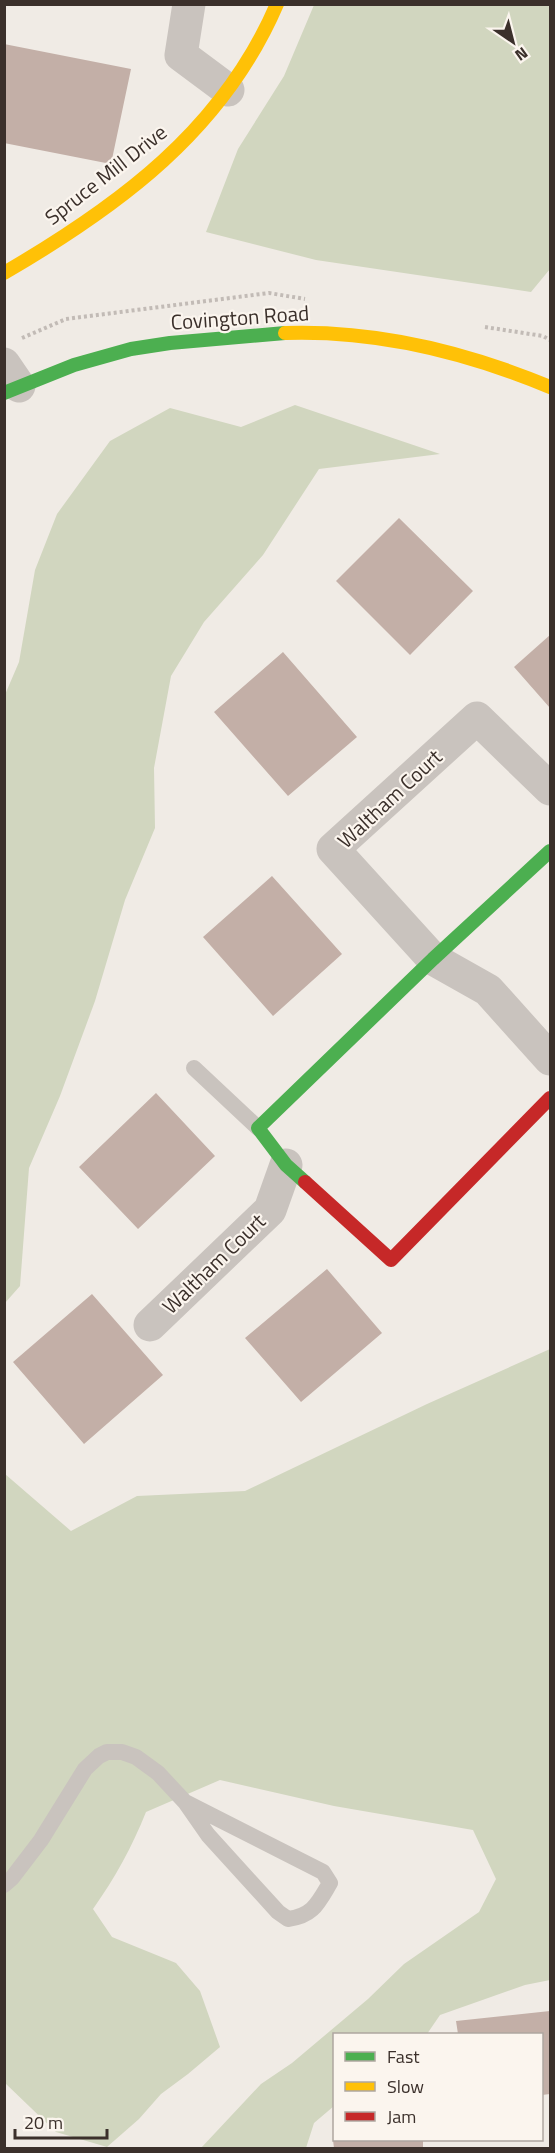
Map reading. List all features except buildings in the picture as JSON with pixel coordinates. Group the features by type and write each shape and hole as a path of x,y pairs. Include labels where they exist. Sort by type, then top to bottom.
{"street":[{"path":"189,4 181,55 228,90"},
{"name":"Spruce Mill Drive","path":"4,273 89,221 153,171 189,136 228,90 259,43 277,4"},
{"name":"Covington Road","path":"9,381 146,346 264,334 316,333 383,339 449,352 550,387"},
{"name":"Waltham Court","path":"550,789 477,718 333,849 433,959 488,990 550,1059"},
{"path":"550,851 433,959 258,1128 286,1165 391,1260 550,1098"},
{"name":"Waltham Court","path":"150,1325 270,1210 286,1165"}],"lane":[{"path":"194,1068 258,1128"},
{"path":"4,1885 41,1840 85,1769 107,1752 122,1752 136,1757 158,1773 185,1802 208,1835 288,1919 302,1918 316,1907 330,1883 323,1872 185,1802"}],"green space":[{"path":"314,5 550,5 550,269 531,292 316,260 206,232 238,149 284,76"},
{"path":"295,405 440,454 319,469 263,555 204,622 171,676 154,768 155,828 125,900 95,1001 60,1096 29,1168 20,1286 5,1303 4,697 19,662 35,570 57,514 110,441 170,408 241,427"},
{"path":"550,1349 550,1980 525,1985 440,2015 428,2033 333,2033 333,2107 314,2123 306,2148 201,2148 261,2084 292,2063 368,1999 404,1964 479,1912 496,1879 473,1830 334,1806 220,1780 146,1812 109,1886 93,1909 112,1937 176,1963 200,1991 220,2047 161,2094 139,2119 107,2147 56,2132 5,2083 5,1474 71,1531 137,1496 245,1491 427,1404"}],"traffic: fast":[{"path":"4,393 74,365 131,349 170,343 285,333"},
{"path":"305,1182 286,1165 258,1128 433,959 550,851"}],"traffic: slow":[{"path":"4,273 88,220 127,192 163,161 197,127 228,90 254,49 277,4"},
{"path":"285,333 353,335 420,346 486,363 550,387"}],"traffic: jam":[{"path":"305,1182 391,1260 550,1098"}]}
